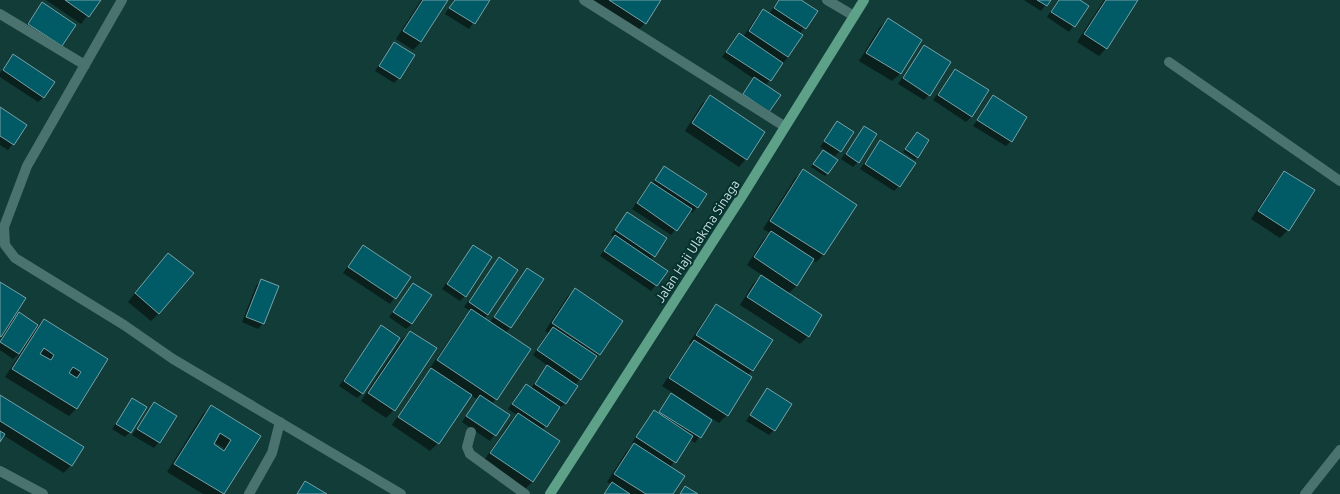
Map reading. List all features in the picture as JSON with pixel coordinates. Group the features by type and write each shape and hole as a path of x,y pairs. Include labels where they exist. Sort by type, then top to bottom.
{"main road":[{"name":"Jalan Haji Ulakma Sinaga","path":"550,494 744,193 784,126 864,0"}],"street":[{"path":"122,0 27,166 4,227 5,246 15,258 124,325 173,359 401,494"},
{"path":"584,0 784,126"},
{"path":"827,0 854,16"},
{"path":"0,14 85,65"},
{"path":"1169,62 1340,181"},
{"path":"249,494 272,453 280,422"},
{"path":"471,432 467,447 470,454 525,494"},
{"path":"1305,494 1340,450"},
{"path":"0,471 43,494"}],"building":[{"path":"65,0 101,0 89,17"},
{"path":"423,0 448,0 421,42 403,31"},
{"path":"455,0 490,0 475,24 449,8"},
{"path":"609,0 661,0 646,24"},
{"path":"779,0 801,0 818,11 806,29 774,8"},
{"path":"1037,0 1051,0 1047,6"},
{"path":"1059,0 1080,0 1089,6 1075,27 1051,12"},
{"path":"1106,0 1138,0 1107,49 1084,34"},
{"path":"42,2 76,25 62,46 28,24"},
{"path":"763,9 803,35 788,57 749,31"},
{"path":"888,18 922,40 901,74 866,53"},
{"path":"739,33 783,63 771,81 726,52"},
{"path":"394,42 415,55 400,79 379,66"},
{"path":"924,45 951,62 930,96 903,78"},
{"path":"13,54 55,82 44,98 3,70"},
{"path":"955,69 989,90 972,117 938,95"},
{"path":"754,77 781,95 769,112 743,94"},
{"path":"710,95 765,132 747,160 692,123"},
{"path":"993,95 1027,117 1012,142 977,120"},
{"path":"0,107 27,125 14,145 0,136"},
{"path":"837,121 854,132 841,152 824,141"},
{"path":"864,126 877,134 859,163 846,154"},
{"path":"917,132 929,140 918,158 905,149"},
{"path":"880,140 916,163 900,187 865,164"},
{"path":"823,150 838,160 828,174 813,164"},
{"path":"664,166 707,194 698,208 655,180"},
{"path":"803,169 857,205 824,255 770,221"},
{"path":"1284,171 1315,190 1289,231 1258,211"},
{"path":"651,182 692,209 677,231 637,203"},
{"path":"627,212 667,238 655,257 615,230"},
{"path":"771,231 814,259 797,286 754,257"},
{"path":"615,235 668,271 657,286 604,251"},
{"path":"363,245 411,277 396,299 348,267"},
{"path":"473,245 492,257 466,297 447,284"},
{"path":"168,253 194,273 159,314 135,293"},
{"path":"499,257 518,270 488,315 469,302"},
{"path":"527,268 544,279 511,328 494,317"},
{"path":"761,275 822,315 809,337 747,297"},
{"path":"261,279 279,286 264,324 246,317"},
{"path":"0,282 26,298 1,337 0,336"},
{"path":"413,283 432,295 412,324 393,312"},
{"path":"575,288 623,321 600,355 552,323"},
{"path":"716,304 773,340 753,371 696,335"},
{"path":"471,309 531,349 497,400 437,360"},
{"path":"19,312 38,325 19,354 0,342"},
{"path":"44,319 108,359 77,409 12,369","holes":["44,348 54,355 51,360 40,354","73,367 81,372 77,378 69,373"]},
{"path":"381,325 400,338 363,394 344,381"},
{"path":"553,327 597,356 581,380 537,350"},
{"path":"410,331 437,348 395,411 368,393"},
{"path":"694,340 752,377 728,416 669,378"},
{"path":"547,365 578,386 566,404 535,384"},
{"path":"431,368 472,395 439,444 398,417"},
{"path":"526,384 560,407 547,427 512,404"},
{"path":"767,388 792,404 775,431 750,415"},
{"path":"671,393 712,420 701,438 659,412"},
{"path":"0,395 84,447 72,466 0,421"},
{"path":"480,395 510,415 496,436 466,416"},
{"path":"132,398 147,407 131,433 116,424"},
{"path":"154,402 177,416 160,443 137,429"},
{"path":"211,405 261,436 224,494 174,464","holes":["220,433 231,440 224,451 214,444"]},
{"path":"654,410 693,436 676,463 636,437"},
{"path":"518,413 560,441 533,482 490,453"},
{"path":"0,431 5,434 0,442"},
{"path":"634,443 685,476 673,494 646,494 614,474"},
{"path":"305,481 327,494 297,494"},
{"path":"612,482 630,494 604,494"},
{"path":"685,486 698,494 680,494"}]}
